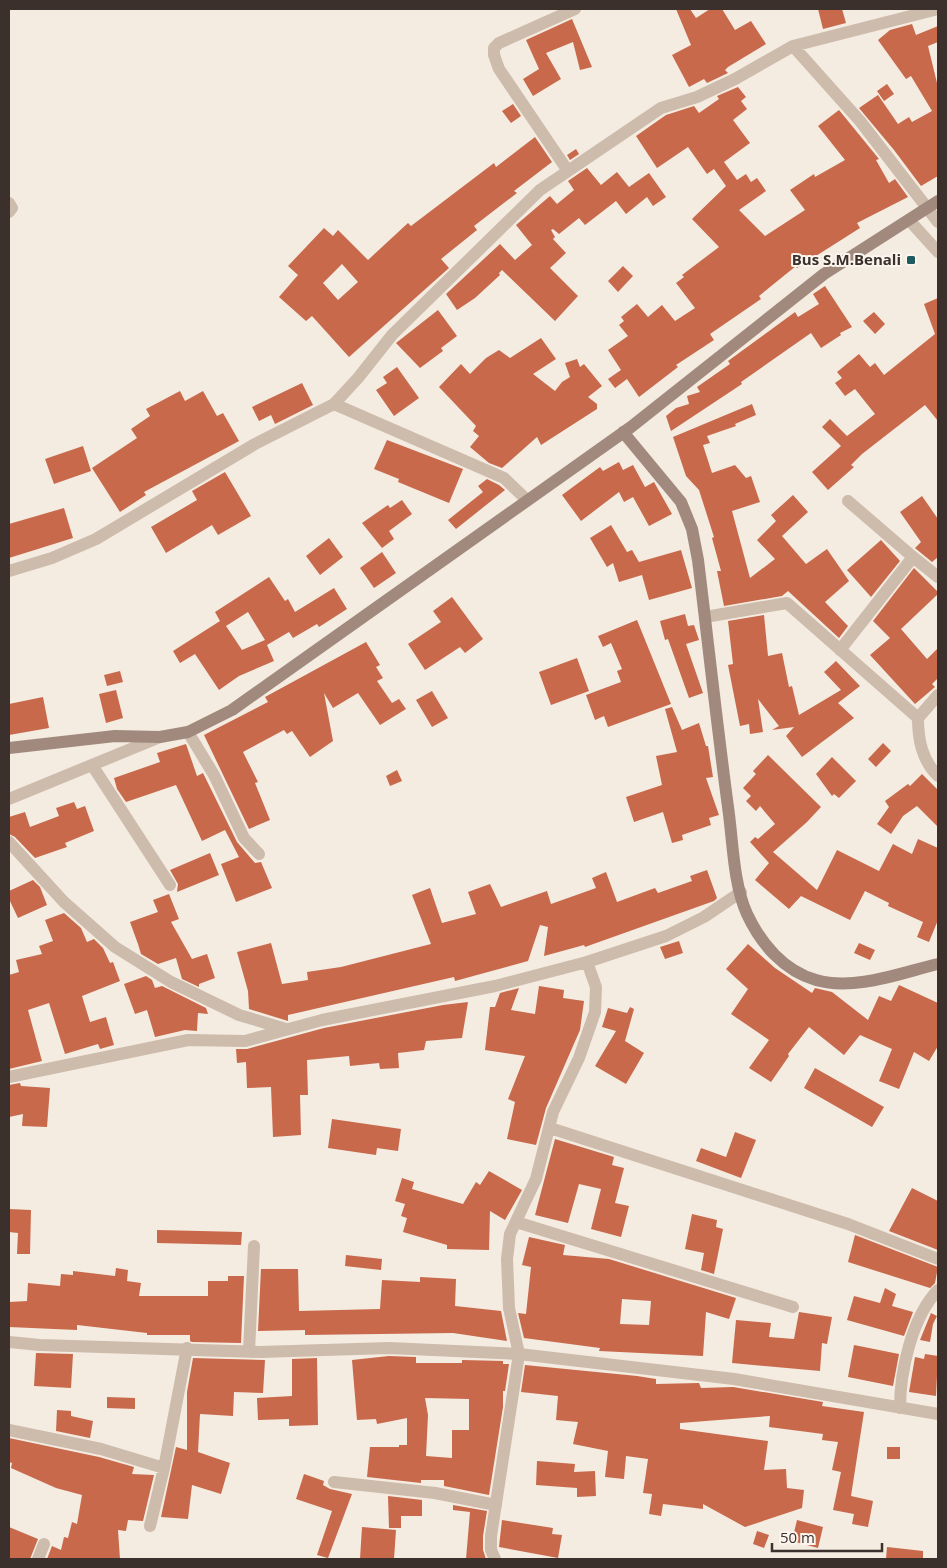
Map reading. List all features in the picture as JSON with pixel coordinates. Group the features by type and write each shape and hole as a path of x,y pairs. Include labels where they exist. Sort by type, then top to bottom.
{"main road":[{"path":"9,748 116,736 160,736 188,732 232,710 623,432 824,274 938,202"},
{"path":"623,432 682,502 692,529 741,892 746,913 757,934 775,957 795,971 816,980 843,984 871,980 938,964"}],"street":[{"path":"568,171 499,68 494,55 494,48 499,43 575,9"},
{"path":"9,571 52,558 96,539 255,444 334,404 358,378 392,335 540,190 661,108 697,97 793,46 938,9"},
{"path":"793,46 860,121 938,222"},
{"path":"9,204 12,208 9,212"},
{"path":"909,220 938,252"},
{"path":"334,404 504,478 527,500"},
{"path":"848,501 938,577"},
{"path":"840,650 913,557"},
{"path":"705,617 787,603 918,718"},
{"path":"938,695 918,718 918,742 931,769 938,776"},
{"path":"188,732 214,774 244,838 258,854"},
{"path":"9,799 160,736"},
{"path":"92,765 170,885"},
{"path":"9,842 64,902 115,947 172,982 239,1015 286,1029"},
{"path":"9,1077 188,1040 245,1041 286,1029 478,990 588,962 666,936 704,917 741,892"},
{"path":"495,1559 490,1550 491,1536 519,1354 510,1308 507,1258 510,1234 536,1179 553,1112 579,1058 595,1012 596,987 588,962"},
{"path":"550,1128 848,1224 938,1259"},
{"path":"516,1222 794,1308"},
{"path":"249,1351 254,1246"},
{"path":"900,1408 907,1352 928,1300 938,1290"},
{"path":"9,1342 40,1345 249,1351 389,1348 519,1354 734,1379 938,1414"},
{"path":"150,1526 164,1468 187,1348"},
{"path":"9,1430 101,1449 164,1468"},
{"path":"334,1482 435,1493 496,1505"},
{"path":"38,1559 44,1544"}],"building":[{"path":"676,9 690,9 696,18 710,9 722,9 735,30 751,21 766,44 728,67 725,70 728,73 707,83 704,79 689,87 672,55 691,45"},
{"path":"818,9 842,9 846,23 823,29"},
{"path":"572,19 592,67 580,70 573,42 546,53 561,79 533,96 523,79 539,69 526,40"},
{"path":"912,24 916,35 938,26 938,42 928,46 938,87 938,176 921,186 859,108 878,95 898,124 909,117 912,122 932,111 911,76 906,79 878,40 890,30"},
{"path":"887,84 894,94 884,101 877,91"},
{"path":"738,87 746,97 741,101 747,109 733,120 750,143 724,162 737,180 746,174 751,182 757,178 766,191 739,210 765,236 805,210 790,190 814,174 815,177 845,160 818,126 839,110 879,159 876,160 889,183 895,179 908,197 857,223 860,228 797,268 796,266 759,296 761,299 710,334 714,340 676,365 678,367 639,397 627,379 615,388 608,379 621,370 608,350 628,336 619,325 624,321 621,317 637,304 648,317 662,305 675,321 695,308 676,283 684,277 682,275 719,247 692,219 726,186 714,169 707,174 688,147 657,168 636,136 666,115 694,106 699,113 719,99 717,96"},
{"path":"513,104 521,116 511,123 502,111"},
{"path":"535,137 552,162 514,191 517,193 474,226 477,230 441,259 449,268 349,357 312,316 306,321 279,297 298,275 288,266 324,228 333,236 338,230 368,260 408,223 411,226 494,163 496,167","holes":["342,264 358,282 338,300 323,283"]},
{"path":"576,149 579,154 570,160 567,155"},
{"path":"587,168 601,185 617,172 629,187 649,173 666,197 653,206 647,197 626,214 616,201 585,225 579,218 559,234 553,229 551,230 555,237 553,239 566,253 550,268 578,296 555,321 502,270 499,273 500,275 475,298 457,310 446,294 500,244 515,260 532,245 516,225 550,196 557,204 574,190 568,181"},
{"path":"623,266 633,276 618,292 608,281"},
{"path":"825,286 852,327 840,333 841,335 821,348 811,333 741,382 742,384 671,431 666,416 676,408 689,404 687,396 700,392 697,387 730,364 728,361 795,312 798,317 819,304 813,294"},
{"path":"938,298 938,421 925,405 862,454 851,465 854,467 828,490 812,472 841,446 822,427 830,419 847,436 875,414 855,389 845,396 835,383 842,378 837,372 859,354 870,367 875,363 884,375 935,334 924,304"},
{"path":"438,310 457,336 441,348 443,351 420,368 396,343"},
{"path":"874,312 885,324 875,334 863,321"},
{"path":"541,338 556,359 533,374 555,391 562,382 570,377 565,363 577,359 580,367 584,364 602,386 588,397 597,404 597,409 541,445 537,437 502,468 489,463 470,447 479,436 473,431 476,426 439,387 461,364 470,374 486,358 499,350 510,358"},
{"path":"397,367 419,398 394,416 376,390 387,383 383,377"},
{"path":"302,383 313,405 275,424 271,415 259,421 252,407"},
{"path":"180,391 185,401 203,391 217,416 223,413 239,441 144,492 146,495 120,512 92,468 137,438 131,429 150,416 146,409"},
{"path":"752,404 756,415 735,424 736,426 707,436 710,443 703,445 712,473 735,465 746,478 751,476 760,502 732,511 750,578 775,559 757,540 776,521 771,515 793,495 808,512 782,536 806,564 827,549 849,581 825,602 848,626 839,638 788,591 782,596 724,606 717,571 721,571 712,538 714,537 699,490 686,476 673,437"},
{"path":"387,440 463,469 449,503 398,482 399,479 374,469"},
{"path":"83,446 91,471 54,484 45,459"},
{"path":"619,462 623,470 633,465 645,487 654,482 672,514 649,526 633,497 624,502 619,492 581,521 562,495 600,467 603,471"},
{"path":"225,472 251,516 218,535 212,525 166,553 151,527 197,500 192,491"},
{"path":"487,479 505,490 456,529 448,520 483,492 478,486"},
{"path":"922,496 938,519 938,557 932,562 915,548 921,542 900,512"},
{"path":"402,500 412,514 389,531 394,539 382,548 362,523 388,505 390,508"},
{"path":"64,508 73,538 9,558 9,524"},
{"path":"611,525 627,552 632,550 639,562 681,550 692,588 649,600 642,575 619,582 613,563 607,567 590,538"},
{"path":"329,538 343,557 320,575 306,556"},
{"path":"881,540 900,561 871,597 847,570"},
{"path":"382,552 396,573 374,588 360,568"},
{"path":"914,568 938,592 901,629 927,659 938,648 938,678 932,684 935,687 915,704 870,655 890,638 873,621"},
{"path":"269,577 285,601 288,599 295,612 334,588 347,609 319,627 317,624 293,638 289,632 267,645 274,661 239,676 219,690 195,654 180,663 173,651 220,621 215,612","holes":["248,612 265,640 242,650 226,626"]},
{"path":"452,597 483,639 465,653 460,647 425,670 408,644 441,622 433,611"},
{"path":"685,614 688,626 694,625 699,640 686,644 703,693 689,698 668,639 665,640 660,621"},
{"path":"764,615 768,656 782,653 789,687 792,686 799,715 841,690 824,672 836,661 860,686 838,703 854,718 802,757 786,736 794,727 772,730 779,726 758,699 763,732 750,734 749,724 740,726 728,665 733,664 728,621"},
{"path":"637,620 671,704 608,727 604,716 595,720 586,695 621,682 617,671 622,669 611,643 603,647 598,636"},
{"path":"366,642 380,665 376,667 383,678 377,681 392,703 399,699 406,709 380,725 358,693 333,708 324,693 333,741 310,757 292,731 287,734 284,730 243,752 258,782 255,783 270,820 249,829 204,735 268,702 265,697"},
{"path":"577,658 589,691 551,705 539,672"},
{"path":"120,671 123,682 107,686 104,675"},
{"path":"116,690 123,718 106,723 99,694"},
{"path":"432,691 448,718 432,727 416,700"},
{"path":"43,697 49,728 9,735 9,704"},
{"path":"672,707 682,730 699,723 706,746 708,746 713,777 706,778 719,815 709,818 711,825 682,835 683,840 672,843 663,812 634,822 626,797 662,785 656,756 677,752 665,709"},
{"path":"883,743 891,751 876,767 868,759"},
{"path":"186,744 197,776 203,773 237,842 255,863 261,862 272,888 236,902 221,864 239,857 225,830 202,841 176,785 126,802 117,789 114,778 160,762 157,753"},
{"path":"768,755 821,807 773,852 817,890 837,850 879,871 893,844 912,854 918,839 938,848 938,920 929,942 917,937 923,922 888,906 889,903 865,891 850,920 801,896 789,909 755,880 769,863 750,842 755,837 758,839 775,824 760,806 756,811 746,801 751,796 743,788 756,774 753,771"},
{"path":"832,757 856,781 839,798 834,794 832,796 816,774"},
{"path":"397,770 402,781 390,786 386,776"},
{"path":"922,774 938,790 938,827 917,806 903,816 891,834 877,824 889,807 885,801 908,784 910,786"},
{"path":"74,802 77,809 85,806 94,831 65,843 67,847 35,858 15,837 9,834 9,817 25,812 30,827 59,816 56,808"},
{"path":"210,853 219,875 177,892 178,884 170,870"},
{"path":"707,870 717,898 714,901 585,947 584,945 544,956 548,927 540,925 528,961 455,981 454,977 288,1015 288,1021 249,1009 248,991 237,952 271,943 282,984 308,980 307,972 341,967 431,944 412,895 430,888 442,923 476,914 468,892 490,884 501,907 547,891 551,904 596,888 592,878 606,872 617,902 655,888 658,893 692,881 690,876"},
{"path":"33,880 40,887 47,905 18,918 9,899 9,891"},
{"path":"169,894 179,919 171,922 192,959 207,954 215,978 199,984 199,987 182,979 176,958 158,964 141,954 130,922 158,912 153,900"},
{"path":"64,913 81,928 87,942 94,939 103,948 110,963 113,962 120,981 82,996 90,1022 106,1017 114,1045 100,1049 98,1044 65,1054 49,1003 28,1010 42,1061 9,1069 9,975 19,972 16,960 42,954 39,946 53,941 45,920"},
{"path":"679,941 683,953 665,959 660,947"},
{"path":"859,943 875,950 870,960 854,953"},
{"path":"748,944 775,968 812,993 815,988 832,992 868,1020 879,996 891,1001 899,985 938,1003 938,1046 929,1061 914,1052 899,1089 879,1081 892,1049 860,1035 844,1055 809,1027 788,1054 789,1056 771,1082 749,1068 769,1040 731,1014 748,989 726,969"},
{"path":"146,976 152,980 155,988 162,986 206,1008 208,1014 198,1013 197,1031 185,1030 155,1037 147,1010 135,1014 124,984"},
{"path":"539,986 564,990 563,998 584,1001 580,1030 546,1108 536,1145 507,1139 515,1102 508,1099 525,1056 485,1050 490,1007 495,1007 500,993 519,988 511,1010 535,1014"},
{"path":"468,1002 462,1038 426,1041 424,1050 398,1053 399,1068 380,1069 379,1063 350,1066 349,1056 307,1060 308,1095 300,1095 301,1135 273,1137 271,1087 247,1088 246,1062 237,1063 236,1049 247,1049 324,1028"},
{"path":"630,1007 634,1009 625,1041 644,1053 626,1084 595,1066 616,1031 602,1027 608,1008 627,1013"},
{"path":"815,1068 884,1107 872,1127 804,1088"},
{"path":"20,1083 21,1086 50,1088 47,1127 22,1126 23,1114 9,1117 9,1085"},
{"path":"332,1119 401,1129 398,1151 377,1148 376,1155 328,1148"},
{"path":"735,1132 756,1140 741,1178 696,1161 701,1148 726,1157"},
{"path":"555,1139 614,1157 612,1165 624,1168 615,1203 629,1206 621,1237 591,1229 601,1189 579,1184 568,1223 535,1215"},
{"path":"489,1171 522,1190 505,1220 490,1211 489,1250 447,1249 447,1245 403,1232 407,1218 401,1216 405,1204 395,1201 402,1178 414,1182 412,1189 463,1204 476,1182 480,1185"},
{"path":"912,1188 938,1201 938,1250 889,1231"},
{"path":"9,1209 31,1210 30,1254 17,1254 18,1233 9,1232"},
{"path":"692,1214 717,1220 716,1227 723,1229 714,1274 701,1270 704,1253 685,1249"},
{"path":"157,1230 242,1232 241,1245 157,1243"},
{"path":"855,1235 938,1267 935,1283 930,1288 848,1262"},
{"path":"529,1237 565,1245 563,1255 609,1259 736,1298 729,1319 706,1312 703,1356 599,1351 600,1348 524,1338 518,1313 526,1314 531,1267 522,1265","holes":["622,1299 651,1301 649,1325 620,1324"]},
{"path":"346,1255 382,1259 381,1270 345,1266"},
{"path":"116,1268 128,1270 127,1281 141,1283 139,1296 208,1296 208,1281 228,1281 228,1276 244,1276 241,1343 192,1342 190,1341 190,1335 147,1335 147,1333 77,1325 77,1330 9,1327 9,1302 27,1301 28,1283 60,1286 61,1274 73,1275 73,1271 115,1276"},
{"path":"261,1269 298,1269 299,1311 380,1309 382,1280 420,1282 420,1277 456,1279 455,1306 501,1311 507,1341 453,1333 305,1335 305,1330 258,1331"},
{"path":"885,1288 896,1294 892,1306 913,1312 904,1336 847,1320 854,1296 880,1303"},
{"path":"799,1312 832,1317 827,1344 822,1343 820,1371 732,1363 736,1320 771,1323 769,1337 794,1339"},
{"path":"931,1313 937,1316 933,1324 930,1342 920,1340"},
{"path":"854,1345 899,1354 893,1386 848,1377"},
{"path":"36,1353 73,1354 71,1388 34,1386"},
{"path":"925,1354 938,1356 936,1396 909,1392 915,1357 924,1359"},
{"path":"389,1356 416,1357 416,1363 462,1363 462,1360 503,1361 503,1364 509,1364 505,1391 503,1391 503,1407 489,1495 444,1486 444,1480 421,1480 421,1483 367,1477 370,1447 399,1447 399,1445 407,1445 407,1418 377,1424 376,1419 357,1420 352,1360","holes":["425,1398 469,1399 469,1430 452,1430 452,1458 426,1456 428,1415"]},
{"path":"193,1358 265,1360 263,1393 234,1392 233,1416 200,1414 198,1452 230,1463 221,1494 192,1485 188,1519 161,1517 176,1447 187,1450 187,1392"},
{"path":"317,1358 318,1425 289,1426 289,1419 258,1420 257,1398 292,1396 292,1359"},
{"path":"525,1365 637,1376 656,1379 656,1384 699,1383 701,1388 733,1387 823,1402 822,1406 864,1412 851,1496 873,1501 868,1527 852,1524 854,1514 833,1510 841,1472 832,1470 838,1442 822,1440 823,1434 769,1427 770,1416 680,1423 680,1429 768,1441 764,1470 786,1469 787,1488 804,1490 802,1508 745,1527 703,1504 703,1509 663,1504 661,1516 649,1514 652,1494 643,1493 648,1459 626,1456 624,1479 605,1477 608,1451 573,1444 578,1422 556,1420 558,1396 521,1392"},
{"path":"107,1397 135,1398 135,1409 107,1408"},
{"path":"57,1410 71,1411 71,1416 93,1421 90,1438 56,1431"},
{"path":"9,1438 99,1457 134,1467 132,1474 154,1475 143,1521 128,1520 126,1531 118,1530 120,1559 47,1559 52,1546 61,1550 64,1537 68,1538 72,1522 77,1524 82,1495 56,1488 11,1468 12,1463 9,1462"},
{"path":"887,1447 900,1447 900,1459 887,1459"},
{"path":"537,1461 575,1464 574,1472 595,1471 596,1496 577,1497 577,1488 536,1485"},
{"path":"304,1474 324,1481 323,1485 330,1489 352,1494 328,1558 317,1555 332,1511 296,1499"},
{"path":"388,1496 422,1500 422,1516 401,1516 401,1528 389,1528"},
{"path":"453,1505 487,1511 483,1536 483,1550 486,1559 466,1559 470,1512 453,1510"},
{"path":"502,1520 553,1528 552,1534 562,1535 558,1558 499,1547"},
{"path":"797,1520 823,1527 818,1548 792,1541"},
{"path":"9,1527 38,1539 30,1559 9,1559"},
{"path":"362,1527 396,1530 394,1559 360,1559"},
{"path":"757,1531 769,1535 764,1548 753,1544"},
{"path":"887,1547 923,1551 923,1559 886,1559"}],"place":[{"name":"Bus S.M.Benali","path":"911,260"}]}
